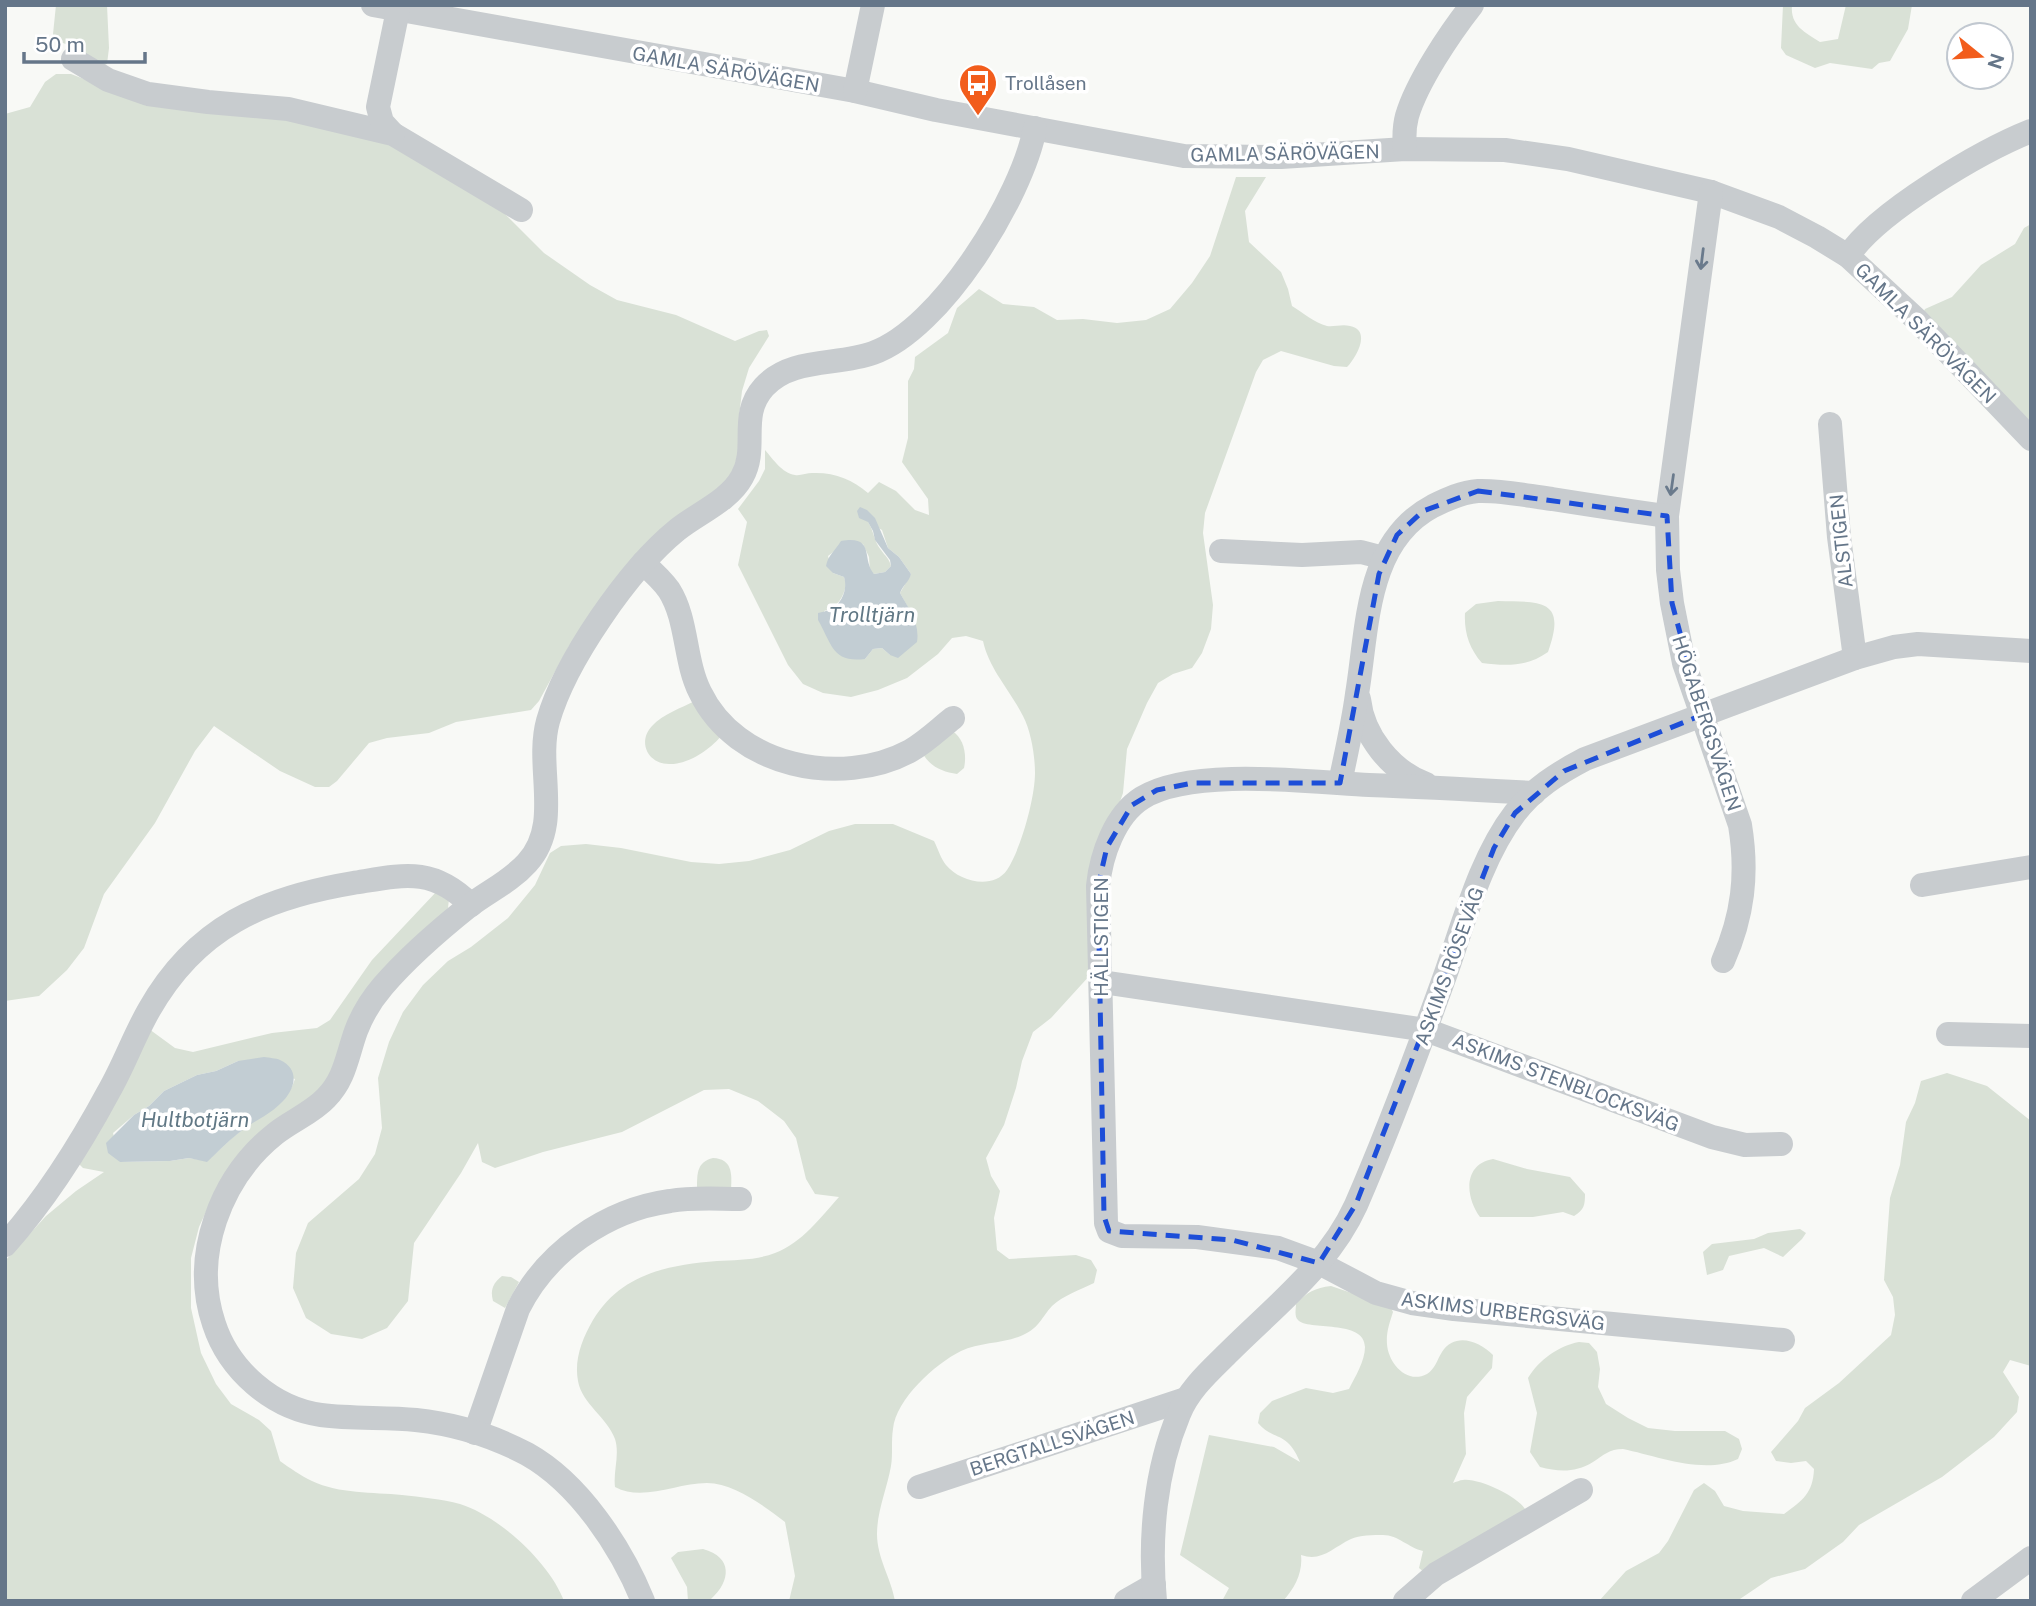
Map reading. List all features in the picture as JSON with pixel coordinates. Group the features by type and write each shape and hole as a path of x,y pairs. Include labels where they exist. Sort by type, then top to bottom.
{"street":[{"path":"855,91 873,5"},
{"path":"1405,149 1408,114 1418,92 1472,5"},
{"path":"385,7 378,107 382,122 393,134 521,210"},
{"name":"GAMLA SÄRÖVÄGEN","path":"385,7 855,91 936,110 1184,156 1281,157 1405,149 1505,150 1543,154 1712,192 1779,217 1848,256 1908,311 2031,439"},
{"path":"73,59 108,80 148,94 288,109 393,134"},
{"path":"643,1601 631,1572 600,1524 558,1477 530,1456 475,1433 418,1420 309,1413 266,1393 238,1368 215,1328 209,1308 205,1269 215,1220 223,1198 255,1153 273,1135 322,1103 329,1095 344,1073 358,1025 388,980 425,943 471,905 514,876 540,845 545,824 543,757 549,716 576,660 596,625 643,563 678,529 724,497 742,478 749,455 750,411 761,390 783,371 877,351 904,335 937,303 984,242 1001,215 1030,155 1035,128"},
{"path":"1848,256 1856,244 1879,223 1916,197 1992,150 2031,131"},
{"name":"HÖGABERGSVÄGEN","path":"1712,192 1667,516 1668,570 1684,663 1740,825 1744,848 1744,887 1740,914 1723,961"},
{"name":"ALSTIGEN","path":"1830,424 1839,537 1855,658"},
{"path":"1340,783 1372,600 1384,558 1396,535 1423,511 1454,496 1478,491 1667,516"},
{"path":"1221,551 1301,555 1354,552 1384,558"},
{"path":"643,563 670,592 678,610 696,682 707,705 723,725 762,751 804,766 821,769 855,768 909,751 953,718"},
{"name":"ASKIMS RÖSEVÄG","path":"1154,1593 1154,1535 1160,1481 1174,1427 1186,1399 1213,1368 1319,1263 1338,1237 1356,1204 1426,1030 1494,848 1515,813 1556,775 1585,759 1855,658 1894,647 1918,644 2031,651"},
{"path":"1358,691 1363,717 1385,755 1404,774 1438,788"},
{"name":"HÄLLSTIGEN","path":"1110,1231 1104,1216 1099,875 1115,831 1132,805 1157,790 1193,783 1248,780 1534,793"},
{"path":"1922,885 2031,867"},
{"path":"5,1245 29,1216 86,1132 159,994 173,975 208,939 250,912 274,901 376,880 428,877 449,886 471,905"},
{"name":"ASKIMS STENBLOCKSVÄG","path":"1102,982 1426,1030 1712,1137 1745,1145 1781,1144"},
{"path":"1948,1034 2031,1036"},
{"path":"475,1433 518,1309 527,1291 554,1258 603,1223 641,1207 691,1198 740,1199"},
{"name":"ASKIMS URBERGSVÄG","path":"1110,1231 1122,1236 1166,1235 1232,1240 1278,1248 1319,1263 1368,1289 1412,1303 1783,1340"},
{"name":"BERGTALLSVÄGEN","path":"919,1487 1186,1399"},
{"path":"1405,1601 1436,1574 1581,1490"},
{"path":"1973,1601 2031,1558"},
{"path":"1126,1601 1154,1593"}],"highlighted area":[{"path":"1478,491 1667,516 1672,603 1702,715 1564,771 1515,813 1494,848 1356,1204 1319,1263 1232,1240 1109,1231 1104,1216 1098,886 1107,847 1132,805 1157,790 1193,783 1340,783 1379,574 1397,535 1423,511"}],"shaded area":[{"path":"56,5 107,5 107,64 100,67 79,49 55,40 53,34"},
{"path":"1783,5 1792,5 1796,23 1820,42 1838,39 1846,5 1912,5 1908,29 1890,61 1879,63 1872,69 1830,63 1815,68 1786,55 1781,48"},
{"path":"56,74 71,74 110,89 289,117 391,141 500,209 544,253 617,300 676,315 735,341 759,331 767,330 769,336 749,368 742,391 739,417 741,441 732,476 569,646 539,701 531,710 456,722 429,733 369,743 329,787 315,787 280,771 214,726 195,751 155,823 104,894 84,948 67,970 39,996 5,1001 5,114 30,107 45,82"},
{"path":"1236,177 1266,177 1245,211 1249,242 1281,272 1292,306 1322,325 1347,325 1357,329 1361,338 1358,351 1347,367 1281,351 1263,360 1256,372 1205,513 1203,533 1213,605 1211,629 1202,653 1192,668 1173,674 1158,683 1127,749 1123,793 1116,813 1092,973 1051,1018 1033,1032 1004,1125 986,1158 991,1176 1000,1191 994,1218 997,1250 1009,1259 1076,1255 1091,1260 1097,1270 1094,1283 1056,1302 1029,1332 1008,1340 968,1348 940,1364 918,1384 901,1406 893,1429 891,1466 877,1534 879,1551 895,1601 789,1601 795,1576 785,1522 738,1491 717,1484 695,1484 637,1493 615,1487 615,1439 584,1397 577,1373 580,1350 593,1320 604,1304 631,1282 680,1265 754,1258 785,1249 818,1221 839,1197 815,1194 806,1179 796,1138 784,1121 758,1101 729,1089 704,1090 622,1132 543,1152 495,1168 482,1162 478,1143 414,1243 408,1301 387,1328 362,1339 331,1334 306,1318 293,1288 296,1253 308,1223 359,1179 375,1154 382,1128 378,1078 389,1042 403,1012 423,985 448,961 508,918 535,885 550,853 561,846 586,844 691,862 719,864 749,861 790,850 829,831 855,824 893,824 934,841 946,865 959,876 985,882 994,880 1007,870 1022,837 1030,809 1035,773 1034,759 1026,722 995,670 983,641 966,636 952,638 938,654 907,678 851,697 823,693 803,684 788,665 738,565 747,522 738,509 765,469 765,450 790,474 835,475 849,480 868,493 879,482 896,491 915,510 929,515 928,499 902,462 908,438 908,381 914,369 915,357 948,333 957,308 979,289 1003,304 1034,307 1057,320 1083,319 1117,323 1146,320 1170,309 1210,256","holes":["868,522 882,530 888,548 899,557 911,574 900,593 915,620 890,655 882,648 873,649 865,659 831,645 824,611 839,601 846,584 844,577 833,573 828,556 849,540 863,544 869,557 870,571 874,574 885,572 891,566 890,563 877,544"]},
{"path":"2031,224 2031,422 1922,315 1925,309 1952,297 1981,265 2015,244 2024,228"},
{"path":"1498,601 1527,602 1547,607 1554,622 1548,652 1516,664 1482,663 1468,640 1465,613 1476,604"},
{"path":"695,701 721,736 704,751 683,762 669,764 655,760 645,745 652,726 661,718"},
{"path":"952,731 962,742 965,752 964,768 957,774 937,768 922,752"},
{"path":"437,891 449,899 448,908 327,1083 214,1194 199,1227 191,1258 191,1308 201,1353 216,1384 231,1404 259,1420 271,1431 280,1461 312,1481 333,1488 438,1499 475,1510 506,1530 535,1557 557,1586 564,1601 5,1601 5,1261 46,1216 104,1172 83,1168 77,1162 149,1029 175,1048 193,1052 272,1033 317,1028 330,1020 372,960","holes":["238,1061 295,1079 280,1102 244,1128 207,1161 189,1158 120,1162 113,1133 164,1091 197,1075 216,1071"]},
{"path":"1947,1073 1987,1086 2031,1121 2031,1366 2010,1360 2003,1372 2019,1397 2017,1412 1994,1437 1942,1477 1859,1525 1843,1542 1805,1569 1771,1578 1737,1601 1599,1601 1626,1571 1659,1553 1694,1490 1704,1483 1715,1491 1724,1506 1743,1511 1784,1514 1806,1495 1812,1484 1814,1469 1806,1461 1776,1461 1771,1452 1798,1421 1805,1408 1839,1383 1891,1335 1895,1315 1893,1297 1884,1280 1890,1198 1900,1165 1906,1122 1921,1081"},
{"path":"713,1158 724,1161 730,1168 731,1189 697,1188 701,1165"},
{"path":"1493,1159 1570,1177 1585,1194 1583,1207 1574,1216 1563,1212 1533,1217 1480,1217 1471,1200 1470,1182 1476,1167"},
{"path":"1800,1229 1806,1233 1783,1257 1764,1248 1729,1256 1723,1270 1707,1275 1703,1252 1712,1244 1754,1239 1768,1233"},
{"path":"502,1276 519,1282 505,1308 493,1301 492,1297 493,1287"},
{"path":"1331,1286 1390,1306 1393,1312 1388,1327 1388,1351 1405,1374 1419,1377 1427,1374 1447,1346 1460,1340 1481,1346 1493,1355 1492,1368 1467,1397 1464,1413 1466,1454 1453,1483 1470,1480 1488,1485 1514,1499 1525,1509 1425,1573 1419,1568 1423,1551 1388,1536 1362,1536 1315,1557 1301,1555 1297,1580 1283,1601 1222,1601 1229,1588 1180,1555 1209,1435 1274,1447 1300,1462 1285,1440 1258,1423 1260,1413 1272,1401 1306,1388 1333,1393 1349,1389 1363,1358 1365,1347 1362,1338 1346,1329 1303,1323 1298,1320 1296,1314 1296,1304 1304,1296 1316,1289"},
{"path":"1579,1342 1589,1343 1597,1352 1600,1369 1598,1387 1606,1404 1648,1428 1725,1431 1739,1439 1742,1449 1738,1459 1725,1463 1696,1465 1618,1449 1573,1470 1560,1471 1540,1467 1530,1452 1537,1413 1528,1378 1550,1355"},
{"path":"703,1549 720,1558 726,1570 725,1577 718,1592 711,1599 688,1601 687,1587 671,1558 678,1552"}],"water":[{"name":"Trolltjärn","path":"860,507 875,518 888,548 899,557 911,574 900,593 915,622 917,642 898,658 882,648 873,649 865,659 839,655 818,620 818,613 835,607 845,591 844,577 833,573 826,566 841,541 852,540 863,545 874,574 885,572 891,566 890,560 875,540 868,522 859,518 857,511"},
{"name":"Hultbotjärn","path":"264,1057 280,1060 291,1069 294,1081 289,1093 276,1108 239,1133 207,1162 189,1158 120,1162 108,1153 106,1143 134,1115 149,1106 164,1091 197,1075 216,1071 238,1061"}],"place":[{"name":"Trollåsen","path":"978,117"}]}
